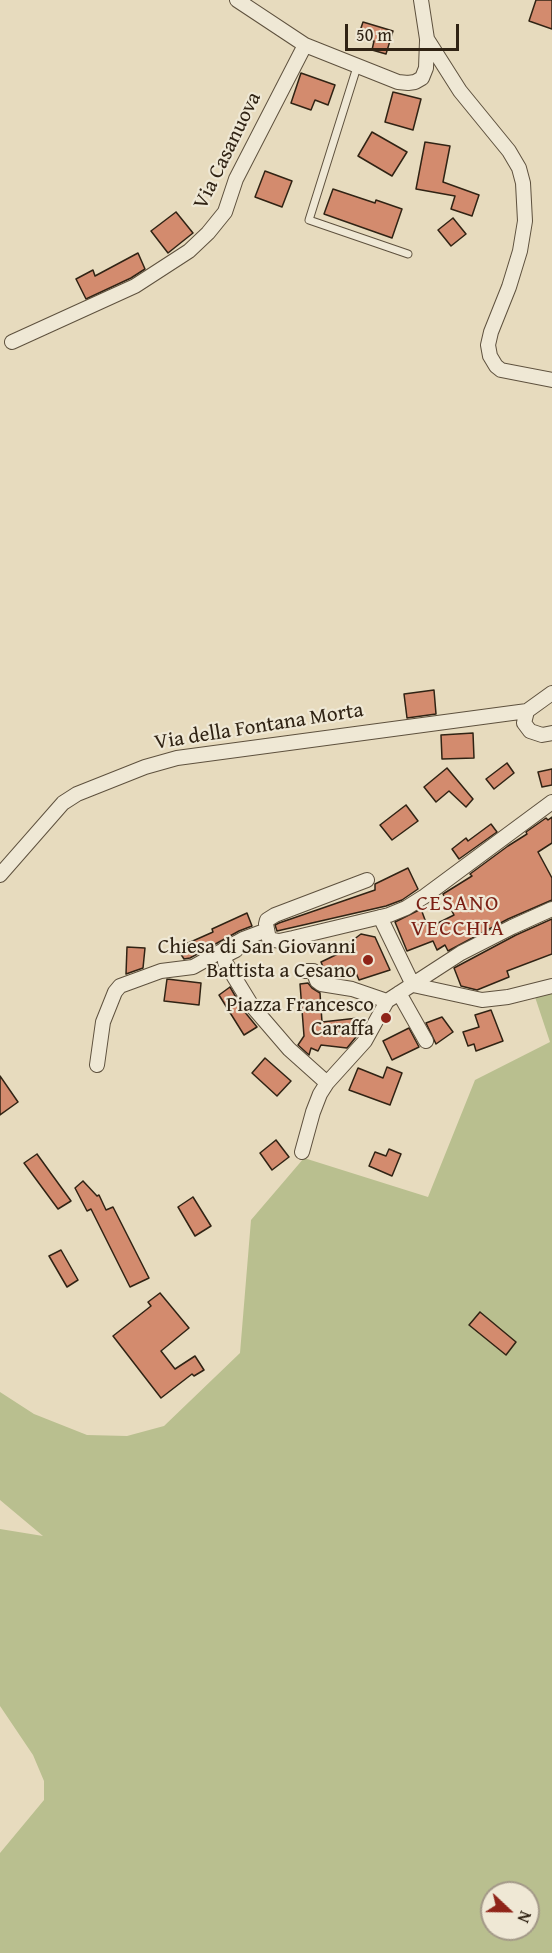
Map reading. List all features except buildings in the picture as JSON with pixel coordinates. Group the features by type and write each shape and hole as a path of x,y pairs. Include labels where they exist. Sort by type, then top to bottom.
{"street":[{"path":"237,0 305,45 357,67 398,82 408,83 422,78 426,68 427,39 421,0"},
{"path":"427,39 460,91 509,151 519,168 523,183 525,211 522,244 491,332 488,345 490,356 501,370 552,380"},
{"name":"Via Casanuova","path":"12,342 135,286 189,250 208,233 225,212 236,178 305,45"},
{"path":"552,693 527,711 524,723 530,731 542,735 552,733"},
{"name":"Via della Fontana Morta","path":"0,875 67,800 152,764 188,757 527,711"},
{"path":"367,880 275,915 267,921 268,935 275,941 282,941 380,917 406,908 425,897 552,802"},
{"path":"302,1152 313,1112 327,1083 365,1041 393,997 440,965 481,942 552,909"},
{"path":"380,917 413,984"},
{"path":"97,1065 104,1022 115,992 120,986 161,971 193,967 243,939 268,935"},
{"path":"268,935 230,952 225,962 252,1006 289,1049 327,1083"},
{"path":"304,971 314,971 317,981 321,984 393,997 426,1041"},
{"path":"413,984 482,1000 508,997 552,986"}],"lane":[{"path":"357,67 309,220 408,254"}],"green space":[{"path":"552,991 552,1953 0,1953 0,1853 44,1800 44,1781 33,1755 0,1706 0,1529 43,1536 0,1500 0,1392 34,1414 87,1435 127,1436 164,1426 240,1353 251,1220 304,1158 428,1197 475,1080 550,1042 535,997"}],"place":[{"name":"Chiesa di San Giovanni Battista a Cesano","path":"368,960"},
{"name":"Piazza Francesco Caraffa","path":"386,1018"}],"district":[{"name":"CESANO VECCHIA","path":"458,916"}]}
